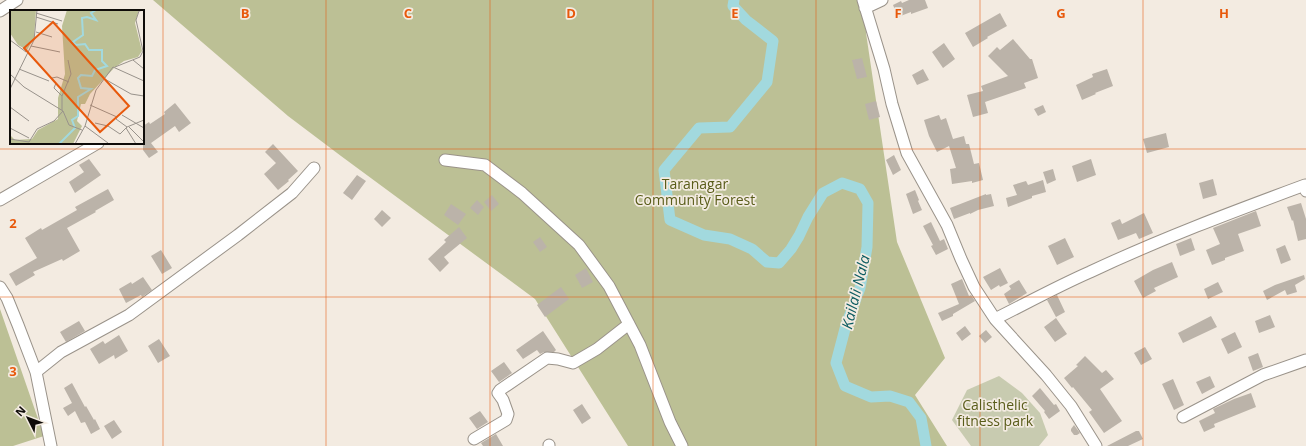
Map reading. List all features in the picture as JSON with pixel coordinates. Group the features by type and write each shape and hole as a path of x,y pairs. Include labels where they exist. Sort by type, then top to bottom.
{"street":[{"path":"0,11 17,0"},
{"path":"882,0 864,4 907,153 947,225 974,287 995,319 1046,374 1071,406 1096,446"},
{"path":"0,200 96,144"},
{"path":"445,160 486,165 522,193 579,245 609,286 640,345 670,422 682,446"},
{"path":"36,372 61,352 129,314 238,235 292,193 314,168"},
{"path":"995,319 1090,272 1188,229 1305,185 1306,191"},
{"path":"0,287 15,319 36,372 51,446"},
{"path":"474,439 506,420 508,414 503,400 498,393 500,390 547,358 573,363 597,349 629,324"},
{"path":"1183,417 1263,375 1306,360"}],"green space":[{"name":"Taranagar Community Forest","path":"153,0 865,0 866,33 897,242 945,358 915,395 947,446 628,446 535,299 288,116"},
{"path":"0,309 44,436 13,446 0,446"},
{"name":"Calisthelic fitness park","path":"999,376 1022,393 1040,413 1048,435 1039,446 971,446 952,420 967,390"}],"building":[{"path":"909,0 925,0 928,8 898,17 893,5 901,1 902,3"},
{"path":"1000,13 1007,26 973,47 965,33"},
{"path":"1013,39 1030,59 1032,59 1038,78 1024,83 1026,88 985,102 988,113 973,117 967,95 983,91 981,86 1008,76 988,56 997,47 1000,50"},
{"path":"944,43 955,59 943,68 932,52"},
{"path":"862,58 867,77 857,79 852,60"},
{"path":"923,69 929,80 917,85 912,75"},
{"path":"1107,69 1113,86 1082,100 1076,85 1093,77 1092,74"},
{"path":"876,101 880,117 869,120 865,104"},
{"path":"175,103 191,123 179,132 175,126 151,143 158,152 149,158 143,150 144,125 149,122 150,124 165,114 164,112"},
{"path":"1043,105 1046,112 1038,116 1034,109"},
{"path":"939,115 941,120 946,118 953,139 964,136 966,144 969,144 974,164 979,163 983,180 972,183 972,181 952,184 950,169 956,168 949,146 937,152 929,136 924,120"},
{"path":"1166,133 1169,147 1147,153 1143,139"},
{"path":"273,144 298,171 278,190 264,174 276,163 265,152"},
{"path":"894,155 901,170 893,175 886,160"},
{"path":"89,159 101,175 75,193 69,182 84,172 79,165"},
{"path":"1091,159 1096,175 1077,182 1072,166"},
{"path":"1053,169 1056,180 1047,184 1043,172"},
{"path":"357,175 366,181 352,200 343,193"},
{"path":"1213,179 1217,195 1203,199 1199,183"},
{"path":"1043,180 1046,192 1032,196 1032,198 1008,207 1006,198 1017,195 1013,185 1026,181 1028,185"},
{"path":"108,189 114,200 67,228 80,251 63,261 62,259 33,272 35,275 16,286 9,274 37,258 25,238 41,228 42,230 77,210 75,207"},
{"path":"915,190 922,210 913,214 906,194"},
{"path":"986,194 991,194 994,206 954,219 950,208"},
{"path":"492,195 499,204 491,211 484,202"},
{"path":"477,200 484,207 478,215 470,208"},
{"path":"1301,203 1306,219 1306,239 1298,241 1293,220 1292,221 1287,207"},
{"path":"451,204 466,214 458,225 444,215"},
{"path":"382,210 391,218 382,227 374,219"},
{"path":"1256,211 1261,226 1238,234 1244,251 1225,258 1225,260 1212,265 1206,250 1220,244 1213,228"},
{"path":"1144,213 1153,233 1139,239 1136,233 1118,240 1111,223 1120,219 1122,224"},
{"path":"931,222 940,241 944,239 948,249 936,255 931,246 933,245 923,226"},
{"path":"459,227 467,238 444,257 449,263 440,272 428,259 446,242 444,240"},
{"path":"540,237 547,247 540,252 533,242"},
{"path":"1065,238 1074,257 1057,265 1048,246"},
{"path":"1191,238 1195,250 1180,256 1176,244"},
{"path":"1285,245 1291,260 1281,264 1276,249"},
{"path":"161,250 172,268 162,274 151,256"},
{"path":"1172,262 1178,277 1154,288 1156,291 1143,298 1134,281 1153,270"},
{"path":"586,268 593,282 582,288 575,275"},
{"path":"1000,268 1008,283 1000,287 999,285 991,290 983,277"},
{"path":"1304,275 1305,279 1295,285 1297,292 1287,295 1285,290 1267,300 1263,291 1275,285"},
{"path":"143,277 152,290 142,297 141,295 126,303 119,289 131,282 132,284"},
{"path":"962,279 969,296 971,295 975,301 953,314 953,316 942,321 938,313 959,304 951,284"},
{"path":"1019,280 1027,293 1009,304 1004,294 1011,289 1009,286"},
{"path":"1218,282 1223,292 1208,299 1204,289"},
{"path":"561,287 569,299 545,317 537,305"},
{"path":"1057,295 1065,312 1056,317 1047,300"},
{"path":"1270,315 1275,327 1259,333 1255,321"},
{"path":"1211,316 1217,327 1183,343 1178,333"},
{"path":"1056,318 1067,334 1055,342 1044,327"},
{"path":"79,321 85,331 66,342 60,332"},
{"path":"965,326 971,334 962,341 956,333"},
{"path":"986,330 992,337 985,343 979,336"},
{"path":"543,331 556,350 554,352 544,352 540,354 537,350 523,359 516,350"},
{"path":"1235,332 1242,347 1228,354 1221,339"},
{"path":"119,335 128,351 115,359 114,355 99,364 90,349 103,341 105,344"},
{"path":"159,339 170,356 158,363 148,346"},
{"path":"1145,347 1152,359 1141,365 1134,353"},
{"path":"1258,353 1263,367 1253,371 1248,357"},
{"path":"1085,356 1102,373 1106,370 1114,379 1100,389 1122,421 1104,433 1089,412 1092,410 1064,378 1078,366 1076,365"},
{"path":"504,362 512,373 499,382 491,371"},
{"path":"1210,376 1215,387 1202,394 1196,382"},
{"path":"1173,379 1184,405 1174,410 1162,384"},
{"path":"72,383 85,407 86,406 94,420 95,419 100,429 91,434 85,422 81,423 75,411 68,416 63,408 72,403 64,388"},
{"path":"1040,388 1054,405 1056,404 1060,411 1049,419 1044,412 1045,411 1032,396"},
{"path":"1251,393 1256,407 1214,424 1215,427 1204,432 1199,421 1215,413 1213,409"},
{"path":"582,404 591,418 582,424 573,410"},
{"path":"480,411 488,422 477,429 469,418"},
{"path":"114,420 122,432 112,439 104,426"},
{"path":"1074,425 1080,433 1077,435 1074,435 1071,431"},
{"path":"1136,431 1139,431 1143,439 1128,446 1107,446"},
{"path":"496,434 503,446 483,446 481,443"}],"waterway":[{"name":"Kailali Nala","path":"734,0 733,6 746,20 773,41 767,82 730,127 699,128 664,170 670,220 704,235 730,239 752,249 767,262 779,263 791,249 823,193 842,183 860,189 868,203 867,247 860,288 846,325 836,363 845,386 871,397 890,396 909,402 921,418 926,446"}]}
